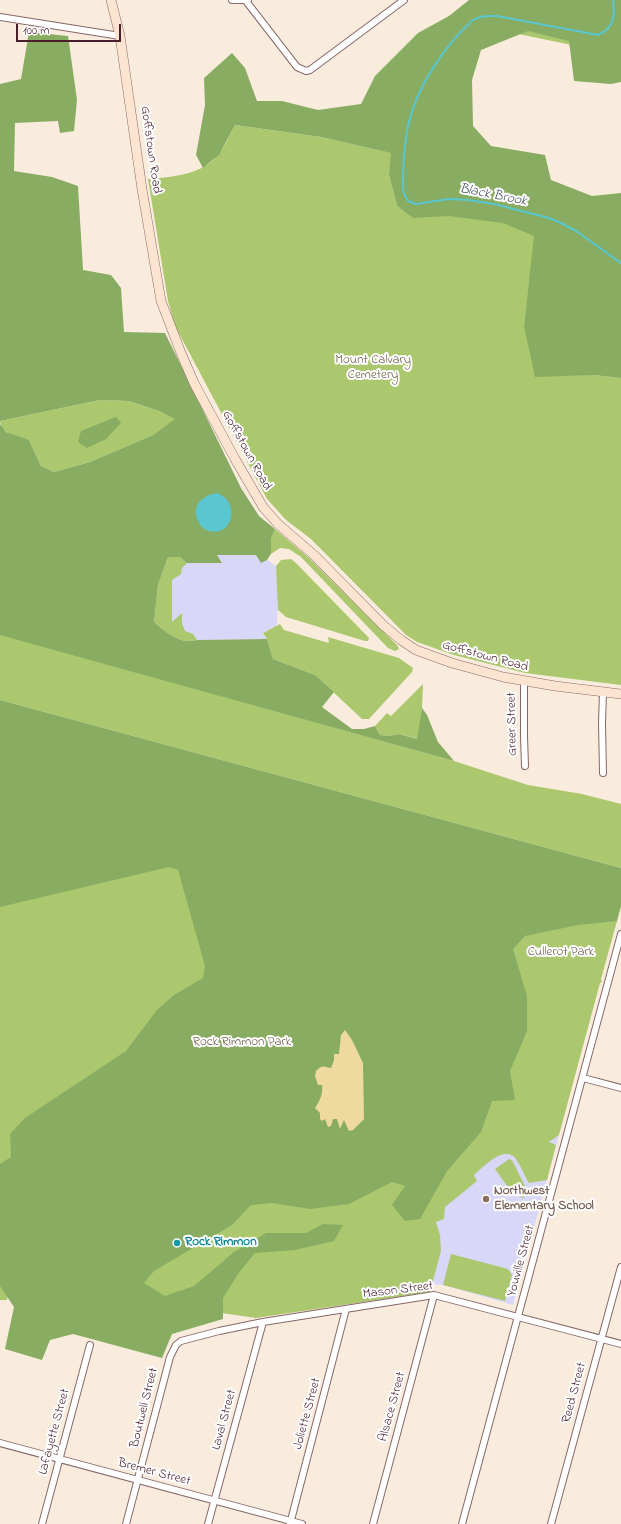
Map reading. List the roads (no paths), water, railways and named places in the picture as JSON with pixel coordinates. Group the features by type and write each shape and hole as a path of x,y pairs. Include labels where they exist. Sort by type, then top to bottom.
{"main road":[{"name":"Goffstown Road","path":"112,0 120,36 141,182 161,301 194,383 256,497 270,516 316,556 378,620 400,640 416,650 487,673 524,681 621,694"}],"street":[{"path":"232,0 247,0 297,68 306,71 310,70 404,0"},
{"path":"0,17 120,36"},
{"name":"Greer Street","path":"524,681 525,766"},
{"path":"603,773 602,723 604,692"},
{"name":"Youville Street","path":"462,1524 621,934"},
{"path":"582,1078 621,1088"},
{"name":"Reed Street","path":"551,1524 621,1267"},
{"name":"Mason Street","path":"176,1345 181,1341 262,1322 434,1295 621,1344"},
{"name":"Alsace Street","path":"373,1524 434,1295"},
{"name":"Joliette Street","path":"291,1523 346,1309"},
{"name":"Laval Street","path":"208,1524 262,1322"},
{"name":"Lafayette Street","path":"42,1524 90,1345"},
{"name":"Boutwell Street","path":"126,1524 170,1357 176,1345"},
{"name":"Bremer Street","path":"0,1443 214,1500 291,1523 302,1524"}],"water":[{"path":"216,493 223,496 228,502 231,509 231,516 229,523 225,528 218,531 209,531 203,528 199,523 196,516 196,511 199,502 202,499"}],"waterway":[{"name":"Black Brook","path":"613,0 614,11 612,21 607,29 598,35 497,16 481,17 472,21 442,54 418,95 409,122 406,138 403,187 404,194 408,201 416,204 449,199 468,200 494,204 549,218 576,231 621,263"}],"place":[{"name":"Northwest Elementary School","path":"486,1199"},
{"name":"Rock Rimmon","path":"177,1243"}],"park label":[{"name":"Mount Calvary Cemetery","path":"373,368"},
{"name":"Cullerot Park","path":"561,953"},
{"name":"Rock Rimmon Park","path":"242,1043"}]}
